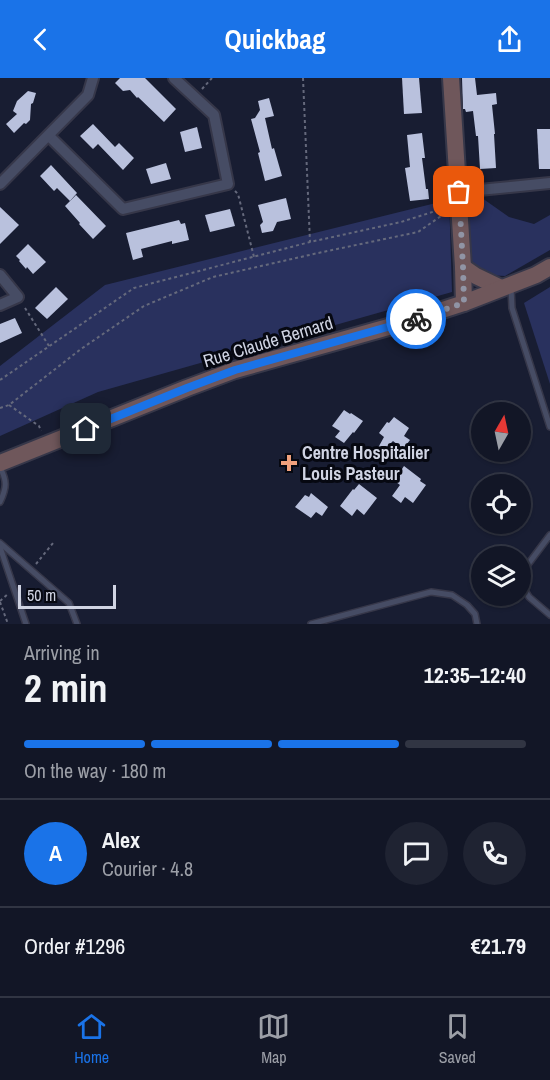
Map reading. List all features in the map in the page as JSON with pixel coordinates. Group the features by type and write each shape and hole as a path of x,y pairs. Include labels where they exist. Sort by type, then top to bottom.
{"street":[{"path":"0,184 88,95 93,78"},
{"path":"49,135 123,210 228,184 214,116 174,78"},
{"path":"451,78 464,303"},
{"path":"459,198 550,183"},
{"path":"463,267 506,286"},
{"name":"Rue Claude Bernard","path":"0,465 235,370 399,324 464,303 536,275 550,267"},
{"path":"0,305 18,297 1,278"}],"lane":[{"path":"506,286 550,427"},
{"path":"0,465 6,488 0,502"},
{"path":"531,561 550,536"},
{"path":"0,545 26,624"},
{"path":"0,545 69,603 77,624"},
{"path":"311,624 431,592 452,596 467,605 475,614 477,624"},
{"path":"531,599 550,615"}],"path":[{"path":"303,78 310,242"},
{"path":"228,184 238,194 254,257"},
{"path":"0,380 134,288 310,242 401,222 459,198"},
{"path":"0,408 9,405 81,349 144,306 213,277 418,232 459,198"},
{"path":"18,297 50,346"},
{"path":"9,405 39,426 45,446"},
{"path":"0,602 8,624"}],"shaded area":[{"path":"449,195 452,292 98,392 0,436 0,366 105,285 440,202"},
{"path":"482,198 509,217 534,224 550,215 550,250 505,276 486,275 475,267 469,255 469,207"},
{"path":"550,287 550,384 524,303"}],"building":[{"path":"120,78 145,78 176,109 164,122 130,90 123,91 115,83"},
{"path":"402,78 419,78 422,113 404,114"},
{"path":"462,78 475,78 477,95 496,93 497,104 492,105 496,168 480,169 478,136 476,136 473,111 466,112 463,109"},
{"path":"28,91 36,93 31,104 30,120 14,133 6,124 17,114 13,111 17,101"},
{"path":"269,98 274,116 265,118 272,149 274,148 282,176 265,181 251,119 255,118 260,110 258,101"},
{"path":"93,124 115,147 119,143 134,158 123,170 98,144 93,149 80,136"},
{"path":"197,127 202,148 185,152 180,132"},
{"path":"537,129 550,129 550,169 539,169"},
{"path":"422,133 425,158 422,158 429,199 410,201 405,168 410,167 407,135"},
{"path":"166,163 171,179 151,184 146,169"},
{"path":"51,165 77,193 70,201 57,188 54,191 40,176"},
{"path":"76,195 106,226 93,239 65,206"},
{"path":"286,198 291,219 277,222 273,231 262,233 260,225 263,222 258,205"},
{"path":"0,207 19,225 0,244"},
{"path":"230,209 235,226 210,232 205,215"},
{"path":"179,220 181,224 185,223 189,240 172,244 172,241 141,249 143,257 133,260 126,233"},
{"path":"28,244 46,262 33,274 16,256"},
{"path":"56,287 68,299 47,319 35,308"},
{"path":"15,318 22,333 0,343 0,324"},
{"path":"344,410 363,421 344,443 335,437 340,431 332,426"},
{"path":"394,417 409,428 404,436 410,440 403,449 393,441 377,457 374,455 384,437 379,433"},
{"path":"404,466 426,485 413,503 405,497 401,503 392,496 400,485 396,482"},
{"path":"359,484 377,498 364,515 357,509 352,516 340,506"},
{"path":"311,493 328,507 322,516 316,512 311,518 295,507 305,495 309,497"}],"way so far":[{"path":"416,319 464,303 459,192"}],"place":[{"name":"Centre Hospitalier Louis Pasteur","path":"289,463"}],"route":[{"path":"86,429 235,370 416,319"}]}
